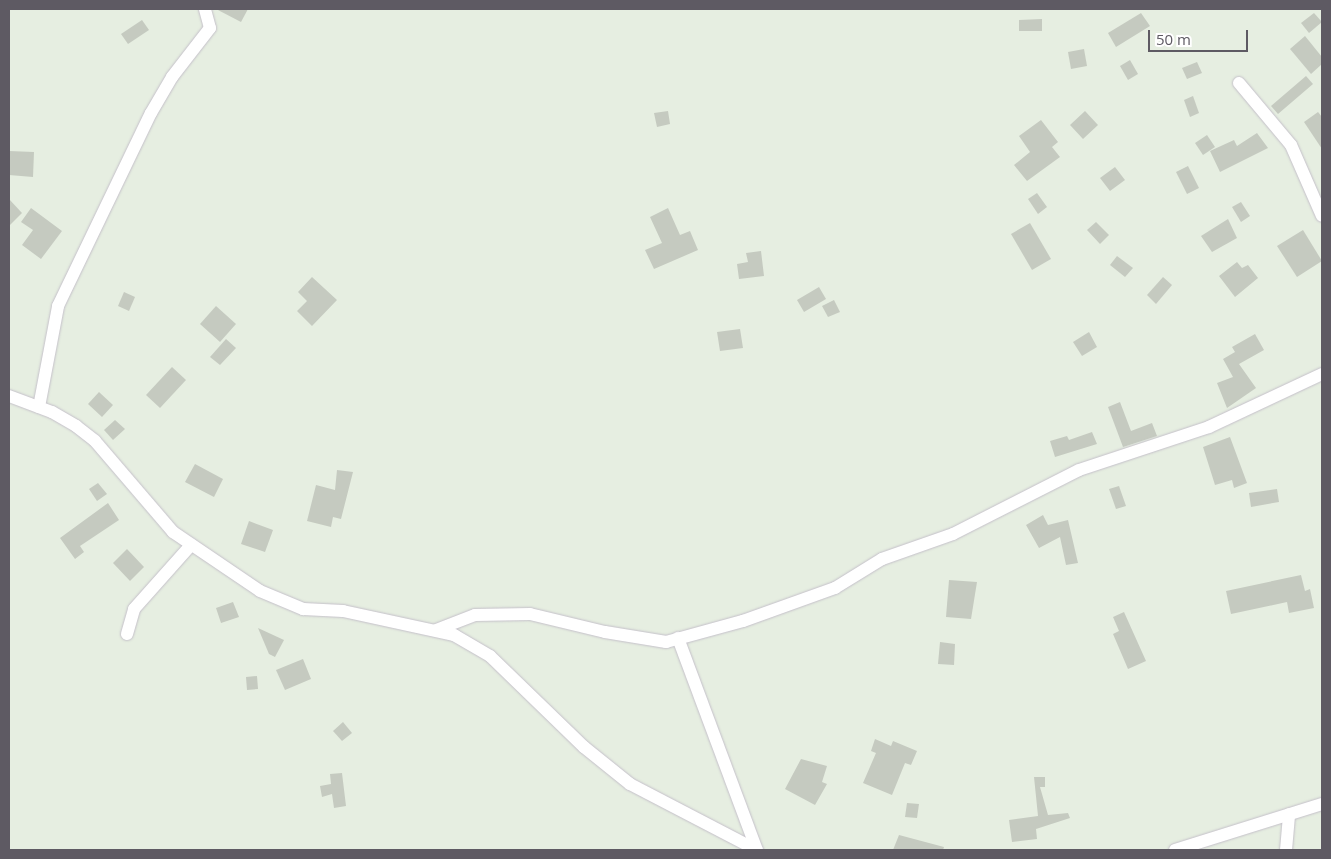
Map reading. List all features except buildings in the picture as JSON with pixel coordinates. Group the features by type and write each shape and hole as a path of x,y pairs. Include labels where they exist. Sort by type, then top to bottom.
{"street":[{"path":"39,407 58,306 151,113 172,76 210,28 205,9"},
{"path":"1239,84 1291,145 1322,216"},
{"path":"436,630 475,615 530,614 605,632 666,642 743,621 835,588 882,559 953,534 1079,470 1209,427 1322,374"},
{"path":"9,396 39,407 95,441 156,515 191,545 260,591 303,610 342,611 454,635 490,656 584,747 630,784 757,850"},
{"path":"126,634 134,609 191,545"},
{"path":"678,638 757,850"},
{"path":"1175,850 1322,804"},
{"path":"1286,850 1289,814"}]}
